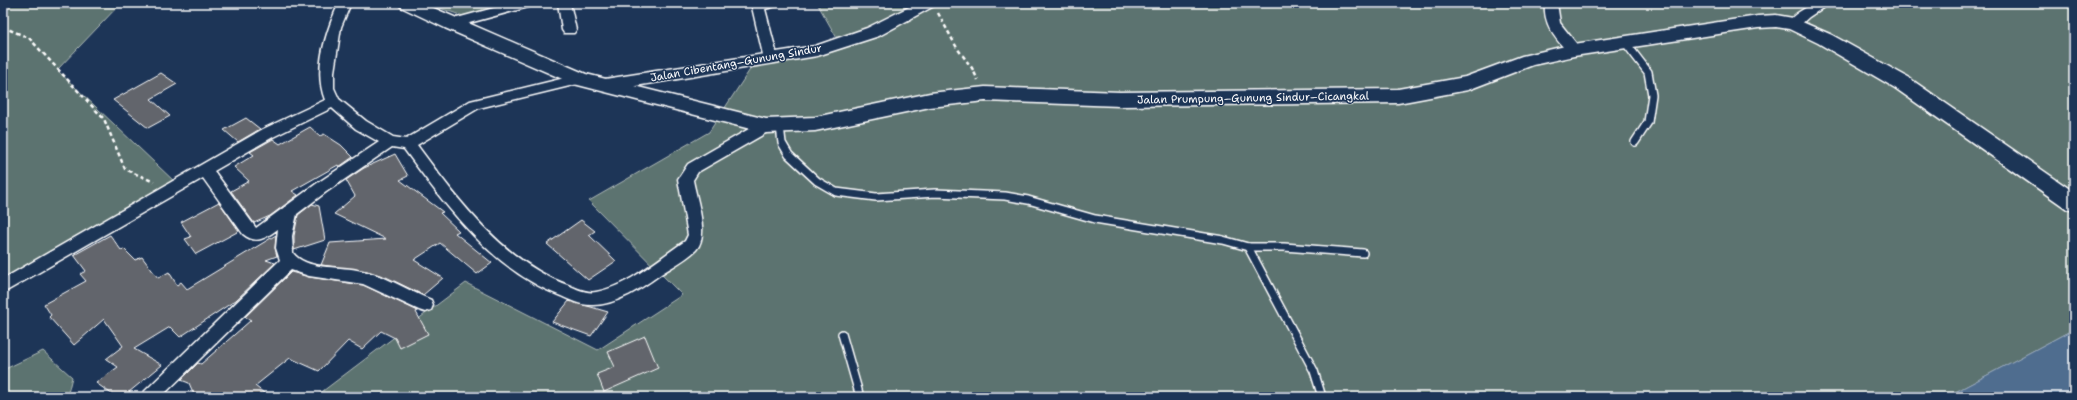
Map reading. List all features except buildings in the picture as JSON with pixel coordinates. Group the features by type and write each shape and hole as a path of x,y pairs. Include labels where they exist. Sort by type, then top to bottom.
{"main road":[{"name":"Jalan Prumpung–Gunung Sindur–Cicangkal","path":"407,3 451,24 581,79 773,126 815,124 930,100 985,94 1120,99 1398,96 1468,83 1529,60 1574,50 1758,22 1793,24 1825,38 1902,83 2070,200"}],"street":[{"path":"345,3 334,27 327,72 327,88 333,102 361,126 390,142 408,144 475,104 581,79"},
{"path":"451,24 527,3"},
{"path":"564,3 569,30"},
{"path":"771,3 758,7 771,59"},
{"path":"1551,3 1550,11 1554,30 1574,50"},
{"path":"1793,24 1804,14 1824,3"},
{"name":"Jalan Cibentang–Gunung Sindur","path":"605,85 817,51 847,42 933,7"},
{"path":"3,287 268,133 333,102"},
{"path":"408,144 454,205 514,264 557,290 592,299 619,293 691,245 696,235 685,179 693,168 773,126"},
{"path":"205,169 248,230 253,234 261,234 321,188 390,142"},
{"path":"290,213 283,247 287,258 290,261 309,270 360,276 425,305"},
{"path":"150,397 290,261"}],"lane":[{"path":"1625,42 1648,72 1652,95 1648,122 1635,142"},
{"path":"773,126 789,155 817,181 836,192 876,198 935,193 1005,196 1028,200 1095,219 1223,240 1248,248 1284,247 1363,254"},
{"path":"1248,248 1314,371 1322,397"},
{"path":"842,334 860,397"}],"path":[{"path":"933,7 957,48 972,68 985,94"},
{"path":"3,27 29,38 104,119 125,169 156,183 174,188"}],"green space":[{"path":"3,3 121,3 57,70 176,183 3,282"},
{"path":"425,3 517,3 475,20"},
{"path":"817,3 2074,3 2074,329 1946,397 315,397 466,283 598,350 682,295 589,201 709,132 755,62 838,40"},
{"path":"43,351 72,377 67,397 3,397 3,370"}],"water":[{"path":"2074,329 2074,397 1946,397"}]}
